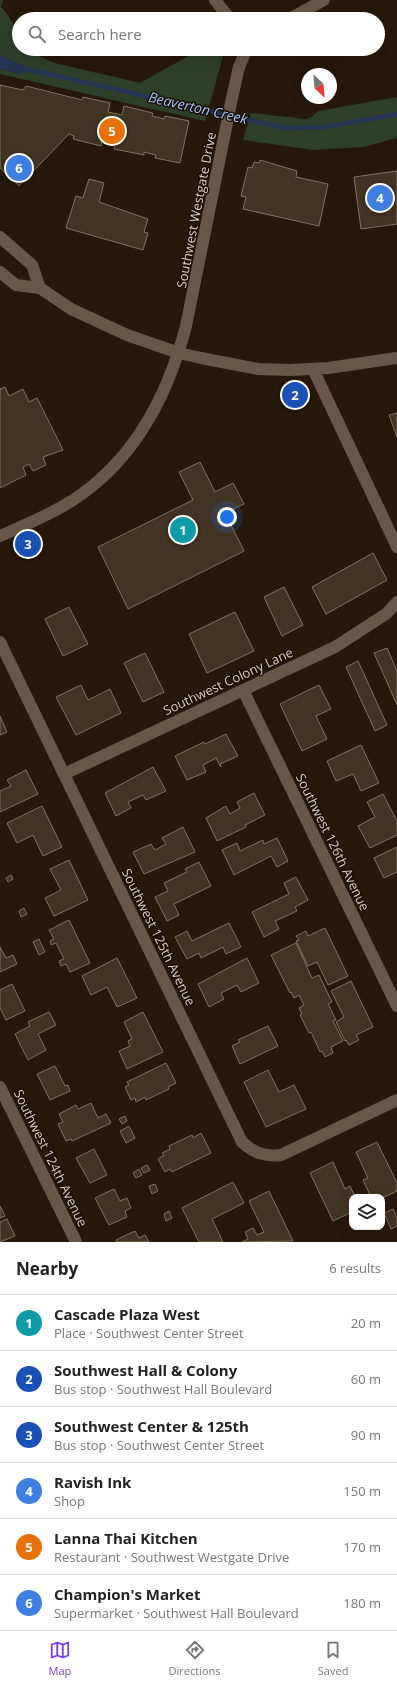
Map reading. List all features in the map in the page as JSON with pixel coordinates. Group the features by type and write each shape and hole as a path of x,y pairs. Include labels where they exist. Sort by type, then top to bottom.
{"street":[{"path":"214,0 224,12"},
{"path":"302,12 324,0"},
{"name":"Southwest Westgate Drive","path":"0,536 29,524 73,500 103,477 135,442 153,413 179,353 196,280 232,98 239,67 244,56"},
{"path":"2,243 32,266 40,288"},
{"path":"0,272 16,285 40,288 87,317 139,340 179,353 258,368 313,369 397,358"},
{"path":"313,369 397,547"},
{"name":"Southwest Colony Lane","path":"64,774 335,647 386,614 397,602"},
{"name":"Southwest 125th Avenue","path":"0,642 242,1142 250,1149 260,1154 270,1156 281,1155 397,1100"},
{"name":"Southwest 126th Avenue","path":"243,690 397,1006"},
{"name":"Southwest 124th Avenue","path":"0,1087 76,1242"}],"green space":[{"path":"0,0 3,0 1,7 12,22 12,56 38,56 55,63 140,83 188,56 223,56 205,121 0,74 0,69 22,74 32,70 0,55"},
{"path":"397,97 397,138 363,147 313,150 243,140 251,113 306,119 312,117 318,111"}],"water":[{"path":"0,55 32,70 23,74 0,69"}],"building":[{"path":"0,85 23,90 26,86 82,100 83,97 110,103 108,112 122,115 124,106 153,113 152,116 164,119 165,116 189,121 180,163 155,158 156,155 144,152 144,155 114,149 115,144 102,141 101,146 73,139 74,136 69,134 19,186 0,168"},
{"path":"260,160 297,171 296,177 328,184 319,226 243,209 246,197 241,196 248,167 252,168 254,162 259,163"},
{"path":"397,171 397,224 361,229 354,177"},
{"path":"89,179 104,183 99,202 148,219 144,232 148,233 143,250 66,228 76,196 83,198"},
{"path":"5,387 9,396 23,389 29,402 37,398 63,450 43,457 46,465 33,471 29,464 23,467 26,475 0,488 0,389"},
{"path":"397,413 397,437 389,415"},
{"path":"200,462 215,492 233,483 244,504 225,513 244,551 128,609 98,547 193,500 179,472"},
{"path":"373,553 387,580 326,614 312,587"},
{"path":"284,587 303,625 282,636 264,597"},
{"path":"69,607 88,644 63,656 45,619"},
{"path":"235,612 254,651 207,673 189,634"},
{"path":"387,648 397,671 397,705 374,653"},
{"path":"145,653 164,692 143,702 124,663"},
{"path":"358,661 387,725 375,731 346,667"},
{"path":"81,685 88,700 110,689 121,713 76,735 56,697"},
{"path":"319,685 331,709 316,716 327,739 302,751 280,704"},
{"path":"0,716 7,732 0,735"},
{"path":"226,734 238,756 220,764 221,767 216,758 203,765 206,772 187,780 175,756 204,742 205,744"},
{"path":"361,745 379,783 361,791 353,774 336,781 327,761"},
{"path":"153,767 166,791 146,800 143,795 128,802 131,808 116,816 105,793"},
{"path":"26,770 38,794 0,812 0,791 11,786 7,780"},
{"path":"254,793 265,815 245,825 246,827 217,841 206,818 226,806 230,814 240,808 237,802"},
{"path":"383,794 397,821 397,835 370,848 358,826 375,817 367,802"},
{"path":"42,806 62,847 43,856 33,835 17,843 7,823"},
{"path":"183,827 195,852 144,874 133,852 151,844 155,850 166,844 162,838"},
{"path":"277,838 288,861 277,867 271,856 234,875 222,850 237,843 240,851 263,840 264,844"},
{"path":"397,847 397,872 384,878 374,858"},
{"path":"69,860 88,900 54,916 45,898 61,890 50,869"},
{"path":"199,862 211,886 174,904 179,915 167,921 155,897 168,891 164,883 187,872 185,869"},
{"path":"11,875 13,879 8,882 6,878"},
{"path":"296,877 308,900 295,907 297,911 275,921 279,929 264,937 252,912 289,894 284,883"},
{"path":"24,908 27,914 21,917 19,911"},
{"path":"69,920 90,963 70,972 66,964 61,966 59,961 64,959 56,943 51,945 50,941 54,939 49,930"},
{"path":"229,923 241,947 226,954 223,947 201,958 199,953 187,959 175,937 187,931 192,941"},
{"path":"325,928 348,976 328,985 317,962 308,966 296,941 299,940 296,936 306,931 308,936"},
{"path":"39,939 45,952 39,955 33,942"},
{"path":"296,943 312,978 319,975 332,1002 328,1004 336,1020 333,1021 343,1041 331,1047 333,1053 325,1057 322,1051 320,1052 311,1032 309,1033 300,1015 302,1014 299,1008 304,1005 299,995 294,998 291,992 290,993 271,955"},
{"path":"0,947 6,958 13,955 17,964 0,972"},
{"path":"117,958 137,998 117,1007 107,987 91,995 82,976"},
{"path":"247,958 259,983 241,992 237,985 221,993 224,999 209,1007 198,984"},
{"path":"351,981 373,1027 356,1035 359,1040 349,1045 346,1040 345,1041 336,1022 344,1017 331,991"},
{"path":"12,984 25,1011 6,1020 0,1008 0,990"},
{"path":"49,1012 56,1025 38,1034 46,1050 28,1060 15,1034 30,1026 28,1022"},
{"path":"143,1012 163,1052 127,1069 119,1051 130,1046 128,1041 132,1039 124,1022"},
{"path":"268,1026 278,1046 240,1064 232,1046 240,1042 238,1040"},
{"path":"166,1063 176,1083 168,1087 169,1089 146,1100 145,1097 136,1102 135,1098 131,1100 125,1087 129,1085 127,1082"},
{"path":"55,1066 65,1086 68,1085 70,1091 50,1100 37,1074"},
{"path":"268,1070 279,1092 294,1085 306,1109 266,1127 244,1082"},
{"path":"91,1103 98,1118 106,1114 111,1123 72,1141 71,1139 66,1141 58,1124 63,1122 59,1114 76,1105 78,1109"},
{"path":"125,1116 127,1121 122,1124 119,1119"},
{"path":"129,1126 135,1138 126,1143 120,1131"},
{"path":"201,1133 211,1153 172,1172 170,1169 165,1172 158,1159 164,1155 162,1153 170,1149 169,1146 192,1135 193,1138"},
{"path":"377,1142 397,1183 397,1191 385,1197 385,1194 370,1194 363,1180 368,1178 356,1152"},
{"path":"94,1149 107,1175 90,1183 76,1158"},
{"path":"333,1162 345,1189 350,1186 354,1194 349,1194 349,1213 333,1221 310,1173"},
{"path":"147,1165 150,1170 144,1173 141,1168"},
{"path":"139,1169 142,1175 136,1178 133,1173"},
{"path":"233,1182 244,1203 212,1219 223,1242 199,1242 182,1208"},
{"path":"155,1184 158,1191 152,1194 149,1186"},
{"path":"114,1189 120,1201 127,1198 131,1208 125,1211 127,1217 109,1225 95,1198"},
{"path":"269,1191 293,1241 242,1242 248,1239 245,1232 253,1228 257,1235 264,1232 249,1201"},
{"path":"0,1206 5,1216 0,1218"},
{"path":"393,1209 397,1218 397,1226 391,1229 385,1213"},
{"path":"169,1211 172,1218 166,1221 164,1214"},
{"path":"7,1219 15,1236 0,1242 0,1222"},
{"path":"135,1231 139,1238 145,1235 149,1242 117,1242 116,1240"}],"waterway":[{"name":"Beaverton Creek","path":"27,69 285,128 327,127 397,114"}],"place":[{"name":"Lanna Thai Kitchen","path":"112,131"},
{"name":"Champion's Market","path":"19,168"},
{"name":"Ravish Ink","path":"380,198"},
{"name":"Southwest Hall & Colony","path":"295,395"},
{"name":"Cascade Plaza West","path":"183,530"},
{"name":"Southwest Center & 125th","path":"28,544"}]}
